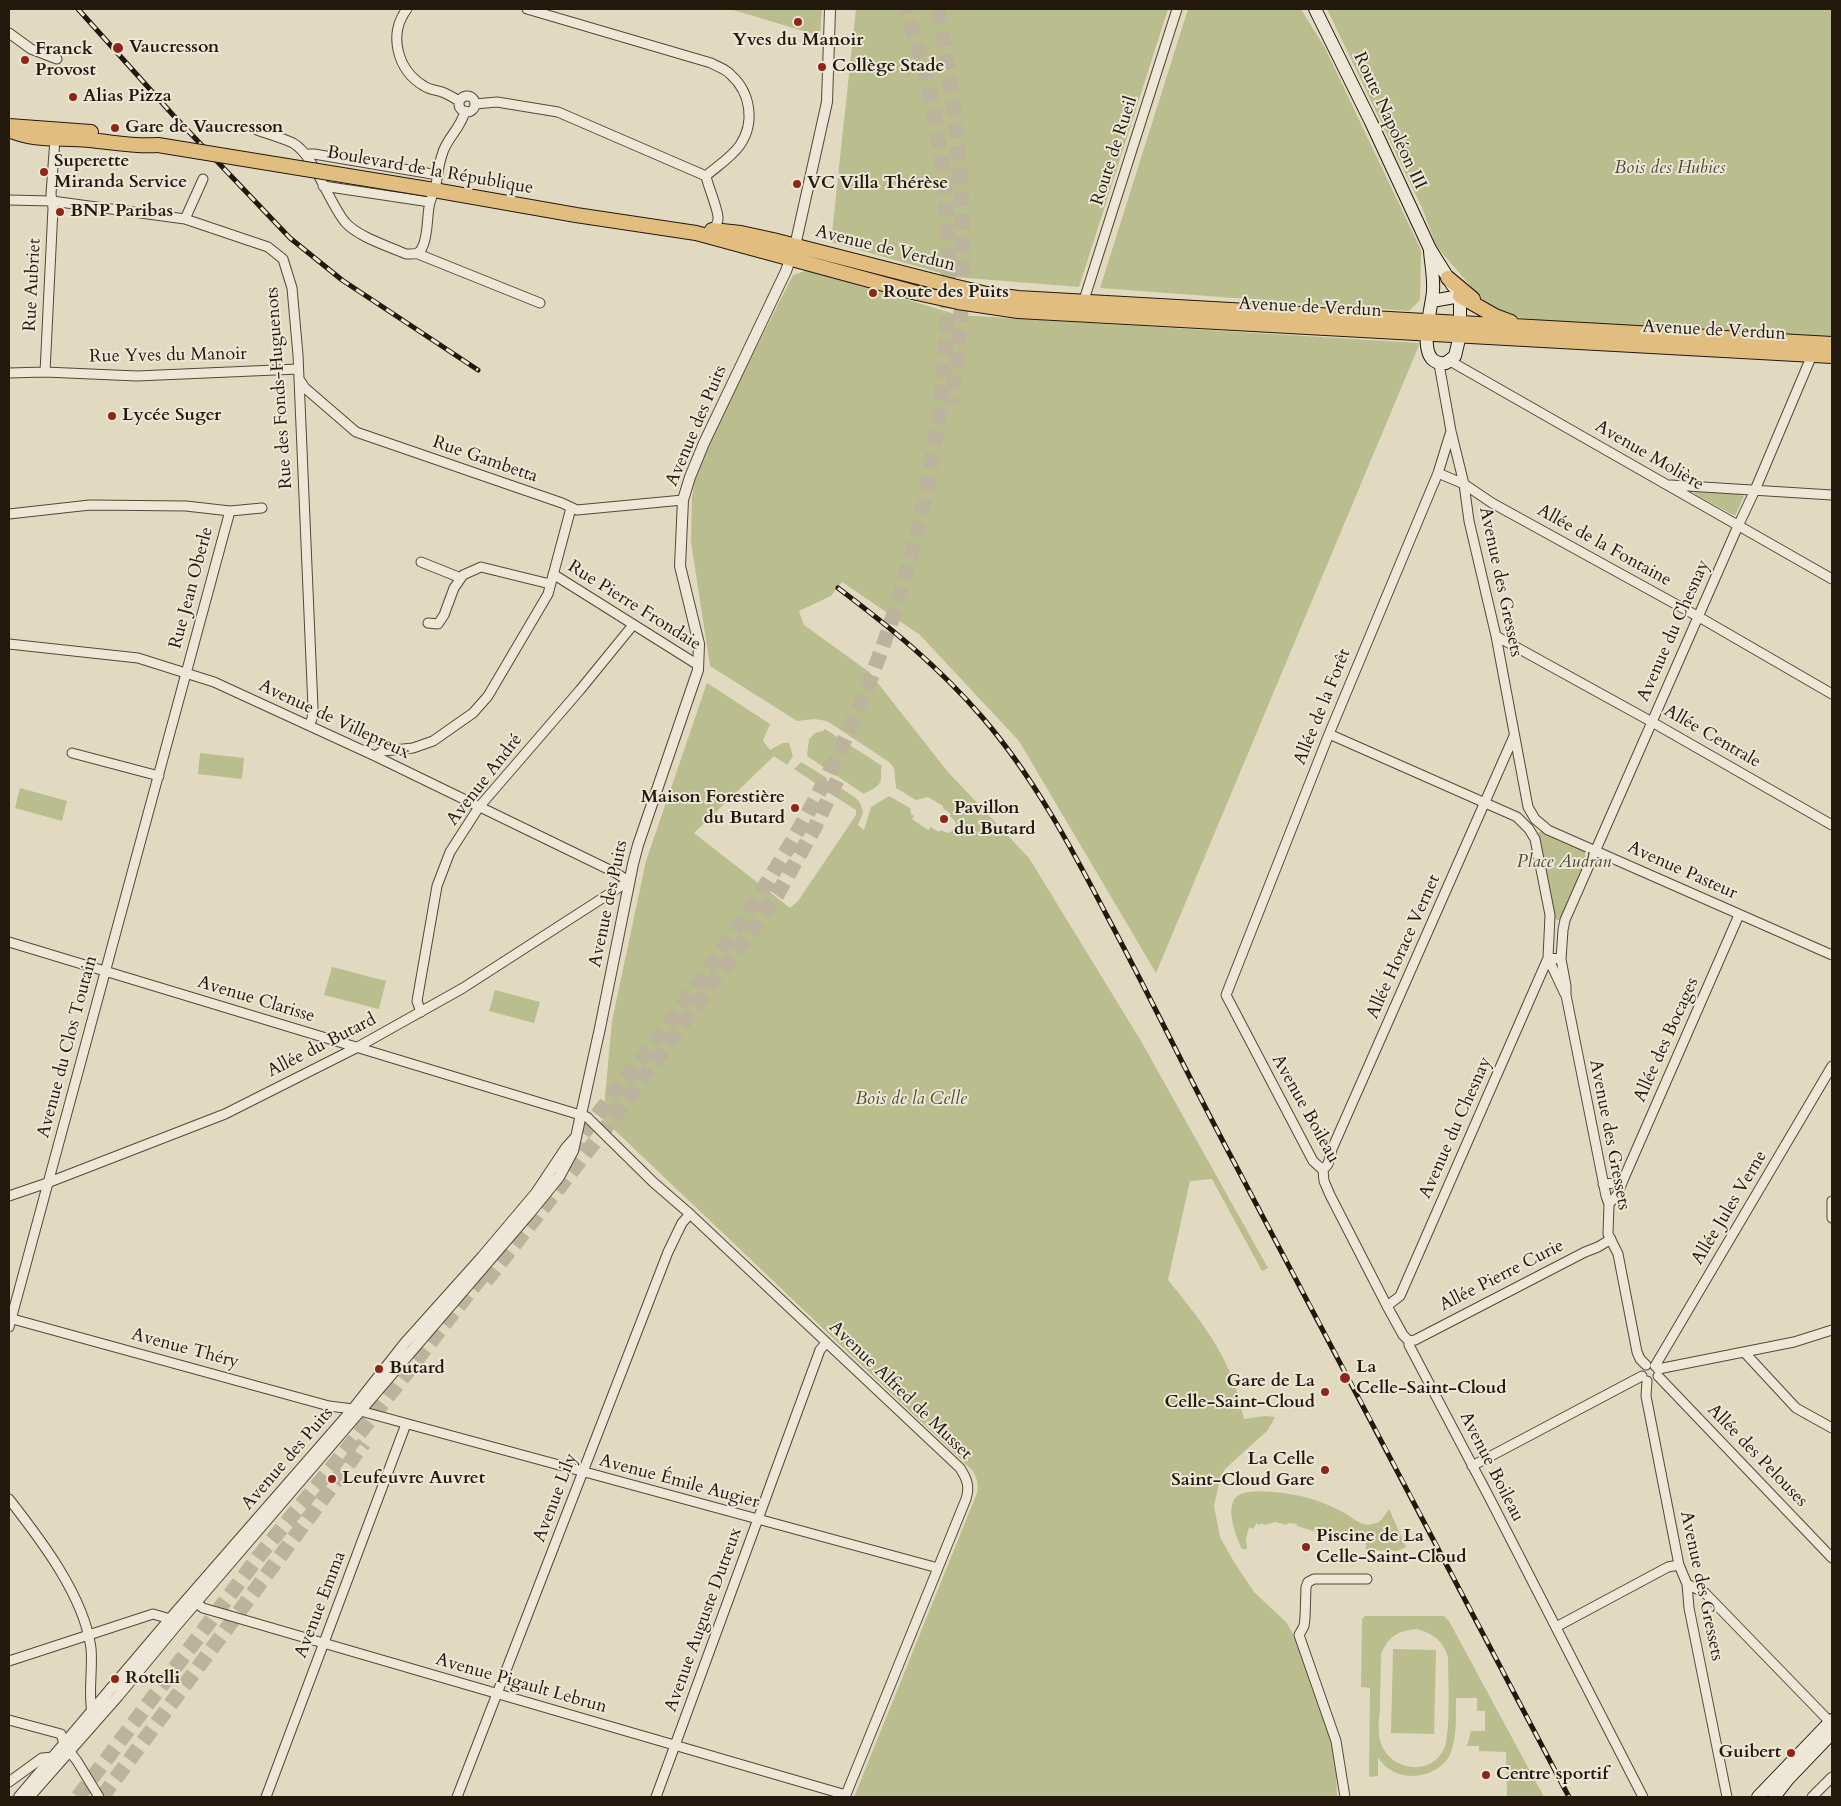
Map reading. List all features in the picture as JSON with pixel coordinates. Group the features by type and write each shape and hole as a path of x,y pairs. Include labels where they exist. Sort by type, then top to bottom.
{"main road":[{"name":"Route Napoléon III","path":"1315,9 1371,122 1430,249 1460,296"},
{"name":"Boulevard de la République","path":"9,128 69,129 142,140 158,145 431,194 696,233 793,252"},
{"name":"Boulevard de la République","path":"9,128 24,136 143,146 158,145"},
{"name":"Boulevard de la République","path":"696,233 713,230 741,233 793,252"},
{"name":"Route Napoléon III","path":"1430,249 1433,290 1426,350 1435,362 1445,363"},
{"name":"Avenue de Verdun","path":"793,252 987,294 1083,303 1428,328"},
{"name":"Avenue de Verdun","path":"793,252 917,293 958,302 1018,311 1460,329 1832,356"},
{"path":"1448,278 1486,311"},
{"path":"1445,363 1455,356 1460,329 1460,296"},
{"path":"1432,301 1460,296 1486,311 1524,327"},
{"name":"Avenue de Verdun","path":"1460,329 1524,327 1832,344"},
{"path":"1758,1797 1832,1725"},
{"path":"1774,1797 1832,1725"}],"street":[{"path":"408,9 399,26 397,37 398,54 403,66 424,87 443,92 459,101 460,106 465,111"},
{"path":"527,9 711,63 731,75 745,94 749,110 749,122 740,145 706,176"},
{"name":"Avenue des Puits","path":"20,1797 54,1757 66,1748 549,1190 573,1151 638,845 697,678 698,637 680,566 683,500 704,443 793,252 827,102 830,9"},
{"name":"Route de Rueil","path":"1083,303 1177,9"},
{"path":"9,33 31,49 57,59"},
{"path":"459,101 462,97 467,96 474,99 475,104 472,110 465,111"},
{"path":"475,104 497,102 565,114 706,176"},
{"path":"418,254 424,243 431,194 438,175 442,154 462,122 465,111"},
{"path":"46,128 55,139 69,129"},
{"path":"257,130 293,144 306,154 323,186 346,222 356,231 406,254 418,254 540,303"},
{"name":"Rue Aubriet","path":"45,372 51,194 55,139"},
{"path":"306,154 438,175"},
{"path":"706,176 718,216 718,222 713,230"},
{"path":"184,219 203,179"},
{"path":"323,186 431,194"},
{"name":"Rue des Fonds-Huguenots","path":"9,200 52,201 184,219 268,247 283,259 292,288 298,369 313,708 312,719 309,725"},
{"name":"Avenue du Chesnay","path":"1561,948 1565,920 1755,490 1812,355"},
{"name":"Avenue des Gressets","path":"1445,363 1451,431 1464,484 1469,521 1496,636 1528,807"},
{"name":"Avenue Molière","path":"1445,363 1668,485 1832,579"},
{"name":"Rue Yves du Manoir","path":"9,373 45,372 137,376 298,369"},
{"name":"Rue Gambetta","path":"298,379 305,388 356,432 562,503 571,508 578,510 683,500"},
{"name":"Allée de la Forêt","path":"1226,995 1329,734 1438,473 1451,431"},
{"name":"Allée de la Fontaine","path":"1438,473 1464,484 1492,503 1699,617 1832,694"},
{"path":"1668,485 1832,495"},
{"path":"9,514 90,505 186,506 230,511 262,508"},
{"path":"375,756 383,751 413,748 433,741 473,713 488,696 548,594 571,508"},
{"name":"Rue Jean Oberle","path":"186,673 230,511"},
{"path":"421,562 461,578"},
{"path":"428,623 438,624 444,615 454,588 463,575 481,567 550,584"},
{"name":"Rue Pierre Frondaie","path":"553,574 698,665"},
{"name":"Avenue André","path":"421,1012 416,1002 437,886 450,852 479,807 580,690 633,625"},
{"name":"Allée Centrale","path":"1496,636 1832,824"},
{"name":"Avenue de Villepreux","path":"9,644 138,658 214,682 375,756 629,881"},
{"name":"Avenue du Clos Toutain","path":"9,1321 106,972 186,673"},
{"path":"1329,734 1485,803"},
{"name":"Allée Horace Vernet","path":"1323,1170 1328,1164 1332,1149 1514,736"},
{"path":"72,753 159,776"},
{"name":"Avenue des Gressets","path":"1485,803 1517,818 1529,829 1535,839 1550,915 1548,958 1566,995"},
{"name":"Avenue Pasteur","path":"1528,807 1540,825 1548,830 1832,955"},
{"name":"Allée du Butard","path":"9,1196 225,1114 356,1048 479,977 629,881"},
{"path":"1550,915 1557,920 1565,920"},
{"name":"Allée des Bocages","path":"1609,1204 1617,1195 1739,915"},
{"name":"Avenue Clarisse","path":"9,942 581,1115"},
{"name":"Avenue des Gressets","path":"1561,948 1560,959 1566,995 1603,1184 1609,1204 1608,1232 1618,1254 1637,1352 1640,1359 1654,1369"},
{"path":"1548,958 1560,959"},
{"name":"Avenue du Chesnay","path":"1387,1306 1400,1296 1548,958"},
{"name":"Avenue Boileau","path":"1226,995 1313,1161 1323,1170 1327,1189 1387,1306 1403,1335 1409,1341 1409,1345 1643,1797"},
{"name":"Allée Jules Verne","path":"1644,1379 1641,1371 1654,1369 1832,1066"},
{"name":"Avenue Alfred de Musset","path":"581,1115 591,1120 653,1182 690,1214 960,1468 968,1482 969,1489 966,1499 846,1796"},
{"path":"1603,1184 1616,1183 1624,1178"},
{"path":"1832,1201 1832,1218"},
{"name":"Avenue Lily","path":"457,1797 668,1252 682,1223 690,1214"},
{"name":"Allée Pierre Curie","path":"1409,1341 1415,1340 1611,1239"},
{"name":"Avenue Théry","path":"9,1321 329,1406 357,1410"},
{"path":"1472,1466 1644,1379 1652,1381 1654,1369 1794,1342 1832,1330"},
{"name":"Avenue Auguste Dutreux","path":"656,1797 820,1350 826,1343"},
{"path":"1745,1352 1796,1408 1832,1428"},
{"name":"Allée des Pelouses","path":"1654,1369 1832,1558"},
{"name":"Avenue des Gressets","path":"1644,1379 1679,1565 1687,1584 1689,1608 1727,1797"},
{"name":"Avenue Émile Augier","path":"357,1410 938,1568"},
{"name":"Avenue Emma","path":"266,1797 406,1424"},
{"path":"9,1499 66,1581 82,1617 91,1649 89,1693 92,1713"},
{"path":"1556,1626 1668,1567 1679,1565"},
{"path":"1344,1797 1336,1741 1299,1636 1304,1626 1306,1587 1308,1582 1314,1579 1367,1579"},
{"path":"1687,1584 1705,1593 1832,1725"},
{"name":"Avenue des Puits","path":"29,1797 92,1713 132,1671 170,1619 193,1600"},
{"name":"Avenue Pigault Lebrun","path":"193,1600 203,1608 846,1796"},
{"path":"9,1661 153,1614 170,1619"},
{"path":"9,1720 61,1734 66,1748 99,1797"},
{"path":"9,1782 42,1758 54,1757"},
{"path":"1812,1797 1832,1777"}],"green space":[{"name":"Yves du Manoir","path":"730,9 822,9 820,36"},
{"path":"856,9 1168,9 1079,287 955,277 831,242"},
{"path":"1188,9 1301,9 1325,48 1421,250 1420,300 1409,311 1100,288"},
{"name":"Bois des Hubies","path":"1327,9 1832,9 1832,337 1551,323 1494,313 1436,246 1423,210"},
{"name":"Bois de la Celle","path":"808,270 958,315 1420,343 1156,973 1019,741 920,635 842,582 831,596 799,611 804,625 869,672 948,772 1029,858 1141,1041 1268,1268 1262,1271 1212,1179 1190,1181 1168,1280 1215,1343 1235,1385 1244,1419 1265,1416 1275,1417 1268,1430 1225,1469 1220,1479 1214,1506 1220,1537 1254,1592 1286,1622 1302,1649 1335,1742 1337,1797 854,1797 977,1493 976,1477 973,1471 603,1119 612,1021 646,861 707,683 770,724 763,741 770,750 783,743 789,743 793,756 787,765 774,756 694,833 790,908 798,901 856,815 856,810 831,794 838,786 857,799 861,805 863,813 858,825 864,830 871,807 889,796 910,808 911,814 914,816 912,819 928,830 931,827 939,832 941,830 947,833 951,832 956,824 950,816 951,814 943,806 928,797 916,800 896,788 894,768 889,762 827,721 814,719 797,721 710,666 691,542 692,497 695,478 712,435 793,275"},
{"path":"1693,489 1744,496 1735,516 1695,494"},
{"path":"825,729 882,766 881,780 874,789 864,794 807,756 809,739 815,733"},
{"path":"200,753 244,758 242,779 198,774"},
{"path":"801,762 827,778 823,788 794,769"},
{"path":"20,788 67,801 62,821 15,808"},
{"name":"Place Audran","path":"1548,830 1597,851 1565,920 1557,920 1550,915 1535,839 1539,832"},
{"path":"332,967 386,981 379,1009 324,995"},
{"path":"495,990 540,1002 534,1023 489,1011"},
{"path":"1247,1492 1293,1494 1321,1502 1366,1525 1378,1522 1389,1509 1406,1547 1397,1551 1366,1550 1366,1540 1332,1539 1323,1534 1297,1526 1297,1524 1288,1523 1287,1525 1275,1522 1265,1525 1257,1523 1253,1529 1249,1527 1246,1539 1247,1549 1242,1549 1232,1520 1231,1512 1234,1499"},
{"path":"1365,1616 1444,1616 1449,1621 1544,1797 1507,1797 1506,1752 1479,1751 1479,1746 1467,1746 1471,1731 1485,1731 1485,1711 1477,1711 1477,1698 1456,1698 1456,1725 1453,1745 1447,1760 1440,1766 1424,1774 1406,1775 1388,1768 1378,1758 1378,1776 1369,1777 1370,1688 1361,1687 1362,1619","holes":["1417,1629 1437,1638 1446,1651 1448,1657 1449,1705 1448,1731 1444,1749 1437,1758 1428,1764 1418,1767 1398,1763 1382,1747 1379,1735 1381,1654 1387,1643 1399,1633"]},
{"path":"1393,1649 1436,1650 1434,1734 1391,1733"}],"tunnel":[{"path":"570,1152 673,1018 733,935 798,832 826,778 876,666 913,550 926,490 940,407 946,336 948,253 943,170 937,130 929,89 905,9"},
{"path":"938,9 949,71 959,166 963,229 961,315 951,404"},
{"path":"486,1281 601,1134 777,895 814,829 840,774"},
{"path":"78,1797 259,1556 355,1439 489,1267"},
{"path":"102,1797 364,1443"}],"railway":[{"path":"78,9 173,115 290,238 342,280 478,370"},
{"path":"838,588 913,648 965,698 1001,740 1050,813 1123,947 1569,1797"}],"place":[{"name":"Yves du Manoir","path":"798,22"},
{"name":"Vaucresson","path":"118,48"},
{"name":"Franck Provost","path":"25,60"},
{"name":"Collège Stade","path":"822,67"},
{"name":"Alias Pizza","path":"73,97"},
{"name":"Gare de Vaucresson","path":"115,128"},
{"name":"Superette Miranda Service","path":"44,172"},
{"name":"VC Villa Thérèse","path":"797,184"},
{"name":"BNP Paribas","path":"60,212"},
{"name":"Route des Puits","path":"873,293"},
{"name":"Lycée Suger","path":"112,416"},
{"name":"Maison Forestière du Butard","path":"795,808"},
{"name":"Pavillon du Butard","path":"944,819"},
{"name":"Butard","path":"379,1369"},
{"name":"La Celle-Saint-Cloud","path":"1345,1378"},
{"name":"Gare de La Celle-Saint-Cloud","path":"1325,1392"},
{"name":"La Celle Saint-Cloud Gare","path":"1325,1470"},
{"name":"Leufeuvre Auvret","path":"332,1479"},
{"name":"Piscine de La Celle-Saint-Cloud","path":"1306,1547"},
{"name":"Rotelli","path":"115,1679"},
{"name":"Guibert","path":"1791,1753"},
{"name":"Centre sportif","path":"1486,1775"}]}
